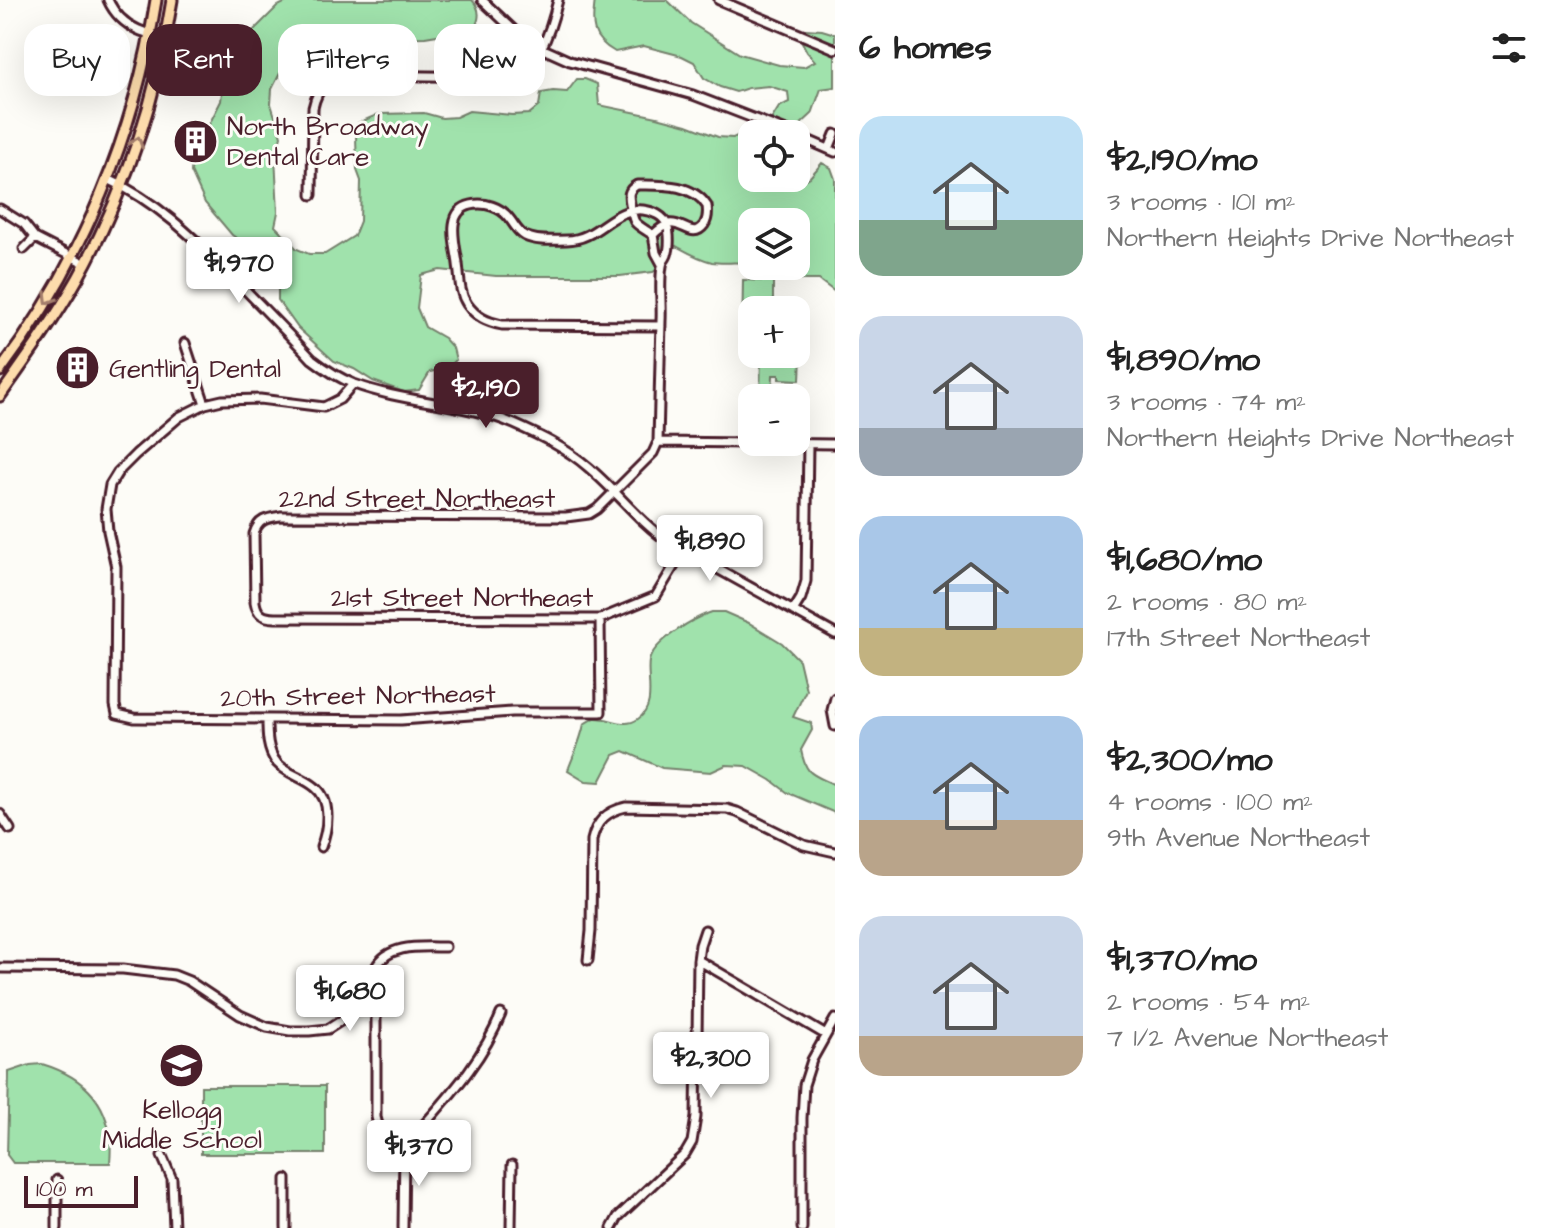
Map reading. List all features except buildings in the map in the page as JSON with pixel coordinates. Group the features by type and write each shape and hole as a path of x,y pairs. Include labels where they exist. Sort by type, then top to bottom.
{"main road":[{"path":"152,24 156,0"},
{"path":"168,24 172,0"},
{"path":"0,371 32,326 90,223 128,120 146,50"},
{"path":"0,396 86,264 122,186 151,96"}],"street":[{"path":"108,0 120,20 146,33"},
{"path":"482,0 507,24"},
{"path":"545,39 558,0"},
{"path":"719,0 835,49"},
{"path":"545,50 604,72 693,95 758,120"},
{"path":"312,195 313,108 315,96 321,87 338,77 351,75 434,76"},
{"path":"810,140 832,150 835,134"},
{"path":"108,179 150,202 184,230 312,359 332,373 353,384 385,393 491,415 534,433 573,455 653,531 683,551 835,634"},
{"path":"653,235 667,224 697,231 707,221 707,206 690,191 660,185 637,185 632,188 629,192 635,222 653,235 656,253 662,264"},
{"path":"615,493 653,453 658,442 661,326 662,264 668,253 667,224 653,212 632,210 623,212 589,235 572,240 528,238 516,229 507,215 492,206 469,206 457,215 454,242 461,291 465,301 480,318 502,325 661,326"},
{"path":"0,209 24,224 35,238 86,264"},
{"path":"24,249 35,238"},
{"path":"185,343 205,404 250,399 324,407 340,399 353,384"},
{"name":"20th Street Northeast","path":"205,404 179,417 136,454 110,485 106,509 116,567 117,714 134,718 401,720 512,712 601,712 600,619"},
{"path":"658,442 738,443"},
{"path":"810,444 835,444"},
{"path":"793,611 806,581 808,456"},
{"name":"22nd Street Northeast","path":"254,568 256,526 269,517 566,517 589,514 615,493"},
{"name":"21st Street Northeast","path":"254,568 257,611 268,618 600,619 656,596 683,551"},
{"path":"835,698 832,710 835,726"},
{"path":"267,720 270,751 276,762 322,793 327,832 321,847"},
{"path":"588,960 592,840 594,830 615,809 727,809 804,845 835,852"},
{"path":"0,814 10,829"},
{"path":"612,1228 618,1217 685,1154 692,1142 695,1131 698,960 705,930"},
{"path":"404,1148 388,1139 377,1123 376,967 391,952 408,948 445,947"},
{"path":"698,960 826,1035"},
{"path":"0,968 123,969 174,975 189,981 240,1015 267,1027 290,1031 328,1029 342,1020 351,1007 375,1008"},
{"path":"403,1228 404,1148 477,1061 501,1014"},
{"path":"802,1228 804,1085 807,1072 835,1019"},
{"path":"162,1156 172,1179 174,1228"},
{"path":"511,1228 512,1165"},
{"path":"286,1179 286,1228"},
{"path":"57,1180 57,1228"}],"green space":[{"path":"290,0 472,0 479,14 476,24 434,24 434,36 425,37 418,37 418,24 278,24 278,77 272,89 271,104 281,136 275,156 278,212 275,226 297,249 309,254 325,254 354,236 360,221 358,123 379,114 424,113 442,118 456,117 469,111 529,114 539,106 541,96 545,96 545,92 567,92 577,79 585,79 597,84 599,105 687,125 718,137 738,136 738,192 810,192 810,177 822,163 831,168 835,179 835,292 819,280 810,280 810,208 738,208 738,263 712,262 676,246 666,251 666,263 653,272 620,276 496,276 440,270 421,275 417,308 425,327 444,338 453,348 456,360 448,368 430,372 419,390 404,392 373,381 334,361 298,328 278,300 278,281 271,262 232,235 205,203 191,172 192,158 222,96 262,96 260,24 278,6"},
{"path":"595,0 667,0 691,23 740,54 779,65 804,67 815,61 801,40 806,29 822,30 835,34 835,87 821,89 812,114 806,120 771,120 779,107 789,102 788,92 769,86 736,92 720,87 704,78 694,62 644,46 615,52 597,36 593,17"},
{"path":"743,280 773,281 773,296 743,296"},
{"path":"761,368 800,368 800,380 779,379 779,375 773,375 773,384 760,384"},
{"path":"712,612 724,612 749,623 782,643 799,660 806,690 793,717 811,723 812,730 801,750 803,759 808,770 835,785 835,813 788,793 746,766 726,765 711,772 662,768 624,751 614,755 600,782 586,781 568,770 584,724 595,718 622,723 638,719 649,699 648,668 652,654 676,631"},
{"path":"42,1064 74,1078 97,1100 109,1128 110,1163 13,1163 7,1155 9,1072"},
{"path":"201,1086 325,1086 325,1154 201,1154"}],"place":[{"name":"North Broadway Dental Care","path":"196,141"},
{"name":"Gentling Dental","path":"78,368"},
{"name":"Kellogg Middle School","path":"182,1066"}]}
